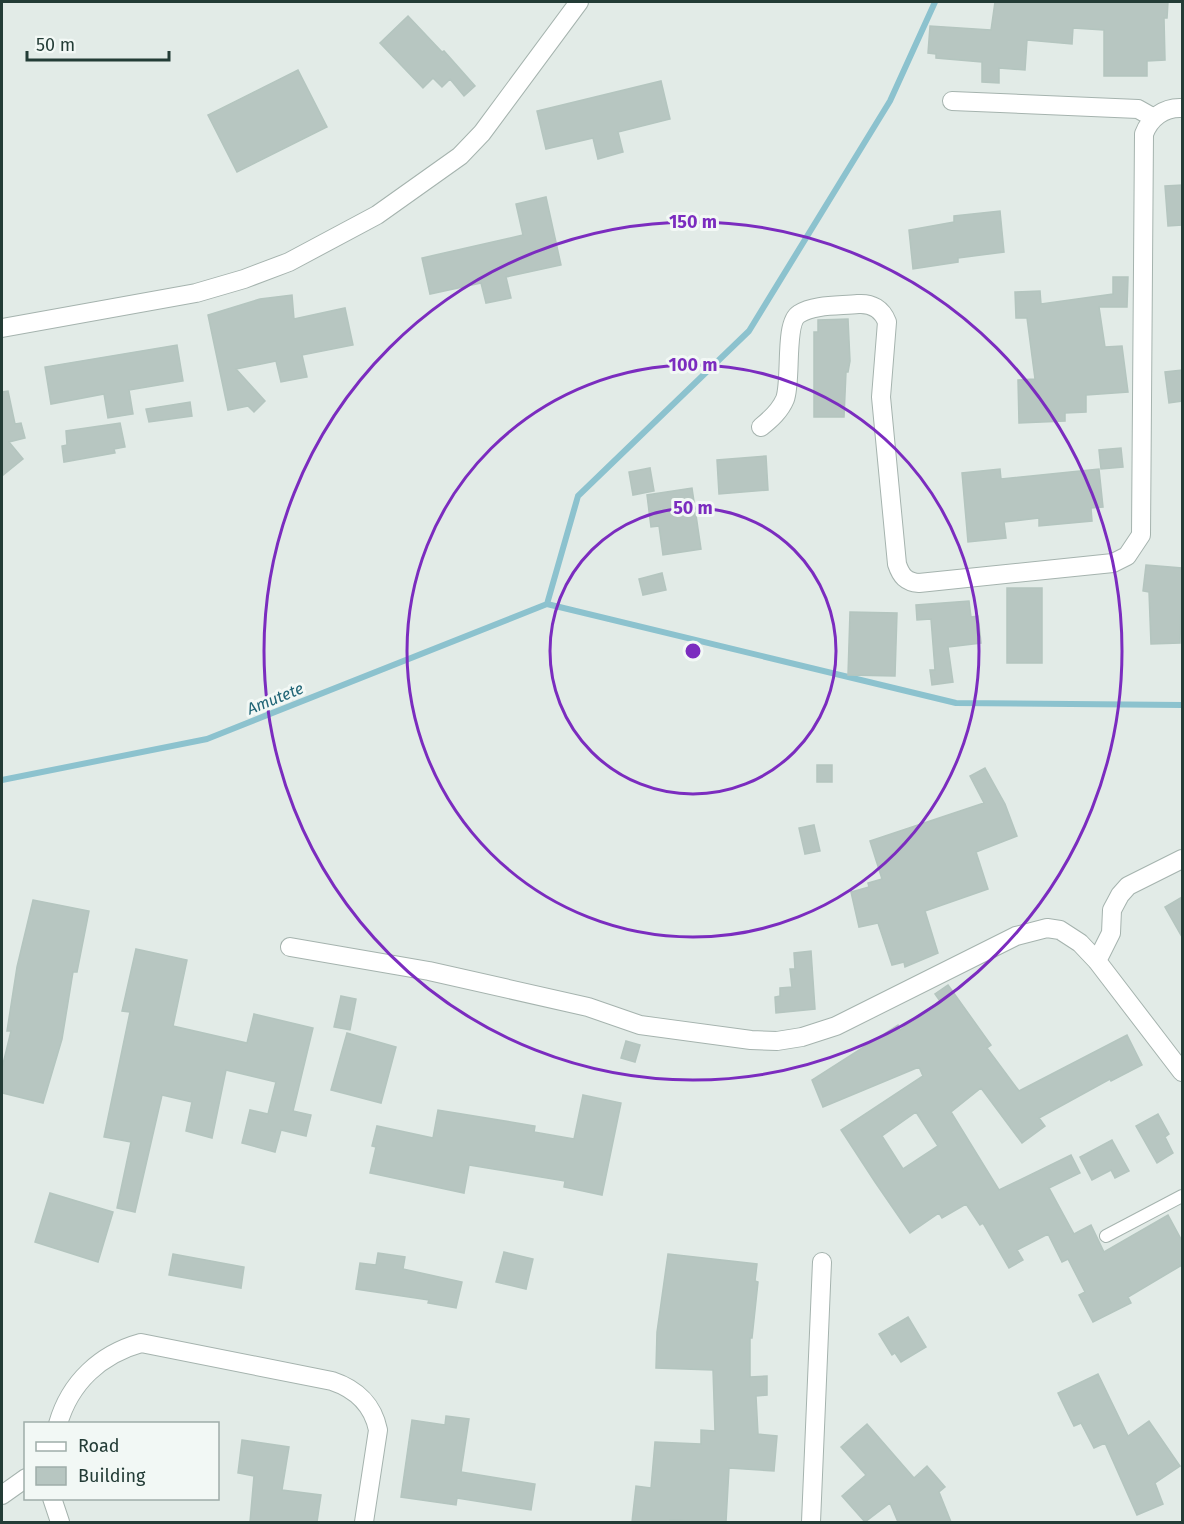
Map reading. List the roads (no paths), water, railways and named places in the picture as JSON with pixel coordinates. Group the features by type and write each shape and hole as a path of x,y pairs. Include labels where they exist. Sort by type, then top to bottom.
{"street":[{"path":"2,327 196,293 244,279 289,262 358,226 425,183 460,156 494,117 579,2"},
{"path":"952,101 1138,109 1154,117"},
{"path":"761,427 780,410 785,398 789,380 790,327 794,318 800,313 813,309 865,304 874,306 885,315 887,322 881,397 897,564 904,578 910,583 942,581 1113,563 1127,556 1141,535 1143,142 1147,126 1154,117 1160,113 1182,108"},
{"path":"1097,961 1111,933 1112,910 1120,895 1128,886 1182,859"},
{"path":"290,947 429,971 588,1007 640,1025 751,1040 777,1041 802,1037 836,1026 1016,936 1047,928 1060,930 1080,943 1097,961 1182,1072"},
{"path":"811,1522 822,1262"},
{"path":"59,1422 72,1393 93,1366 119,1349 141,1343 332,1381 346,1386 360,1397 375,1418 378,1430 364,1522"},
{"path":"2,1495 24,1479"},
{"path":"53,1500 60,1522"}],"lane":[{"path":"1106,1236 1182,1196"}],"waterway":[{"path":"547,604 578,496 749,331 890,101 935,2"},
{"path":"547,604 956,703 1182,705"},
{"name":"Amutete","path":"2,780 207,739 547,604"}]}
